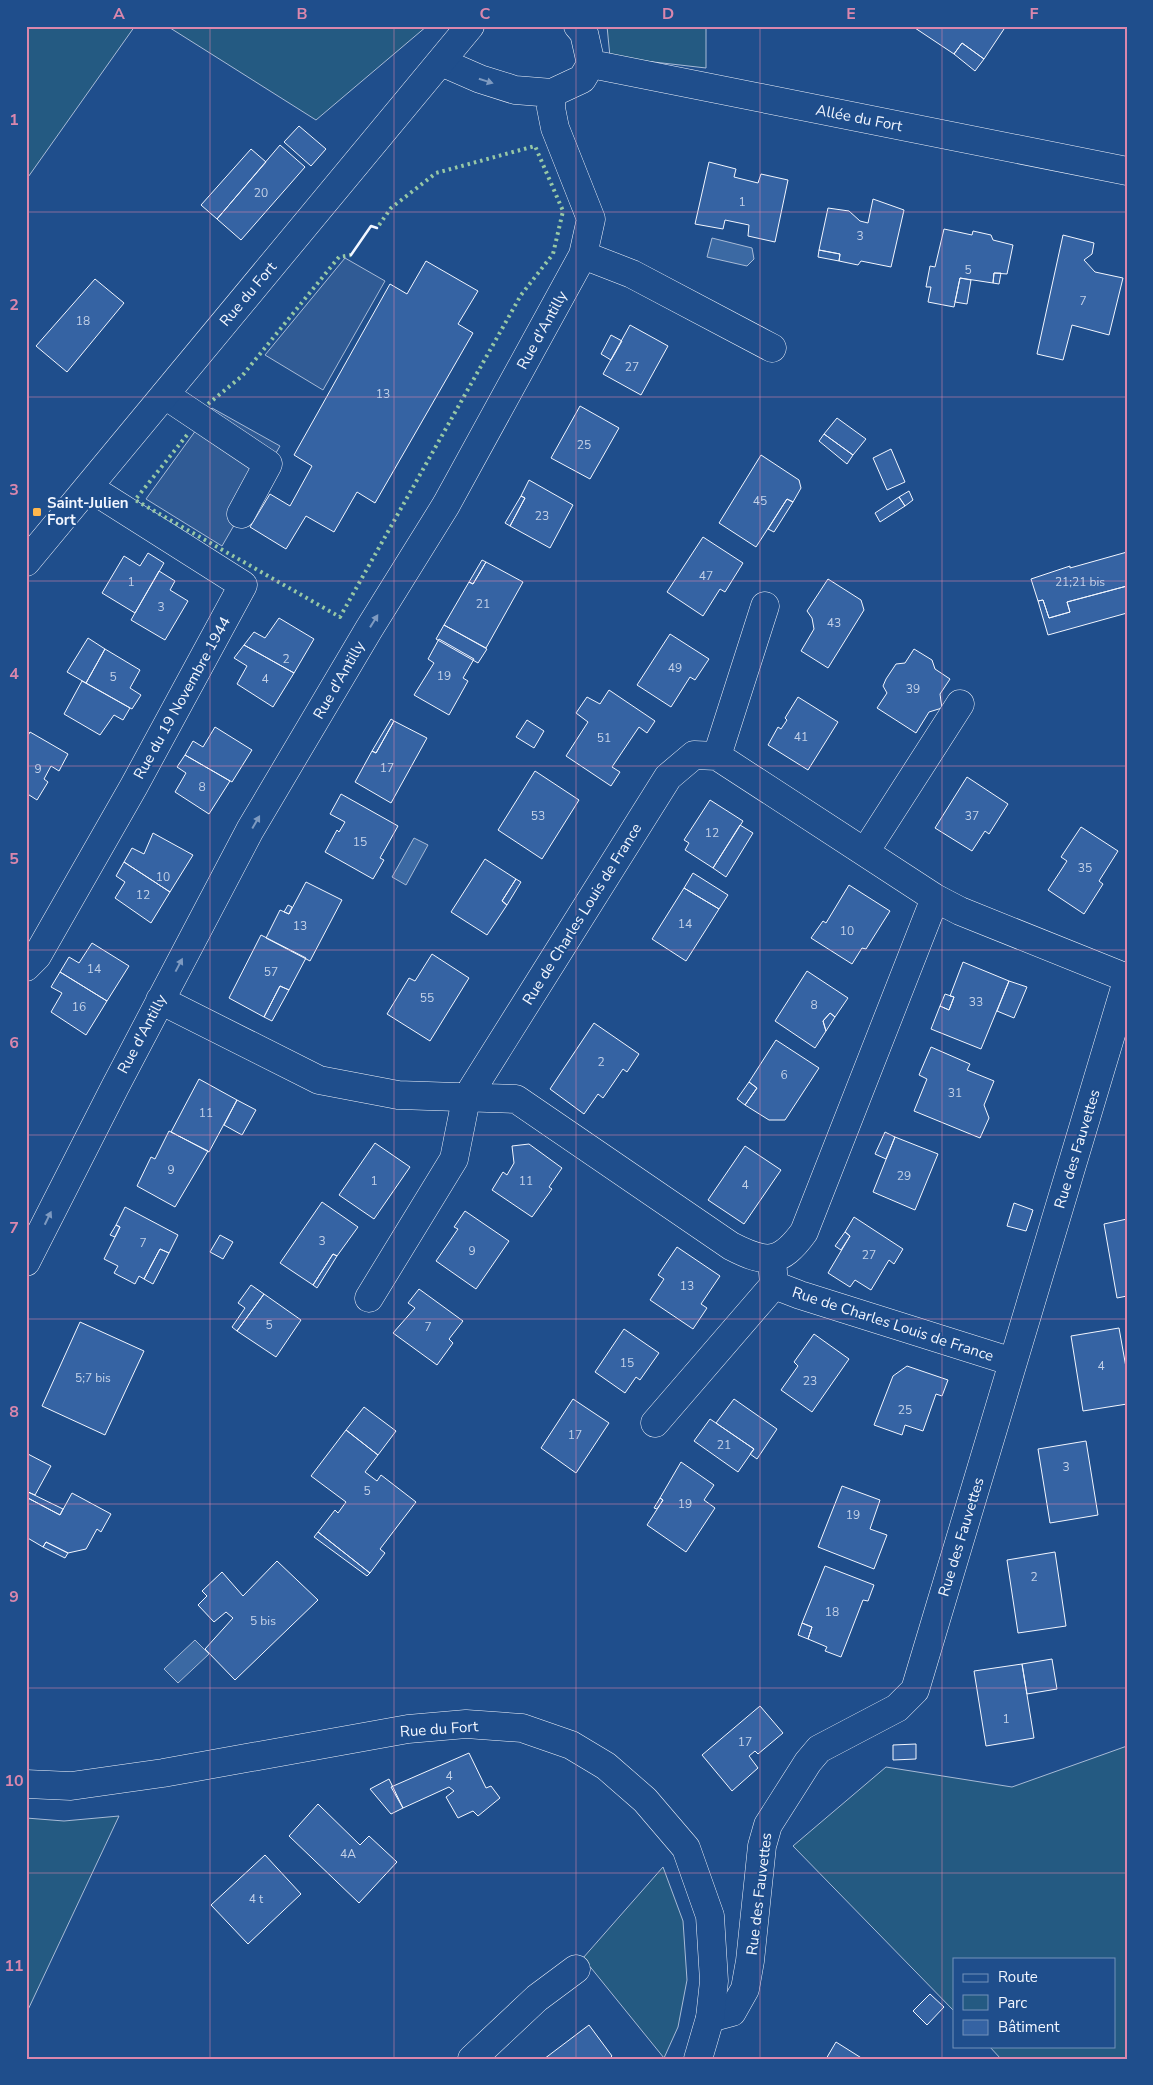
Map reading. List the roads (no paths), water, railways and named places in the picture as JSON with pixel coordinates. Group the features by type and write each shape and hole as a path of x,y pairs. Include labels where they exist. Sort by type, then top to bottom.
{"street":[{"name":"Rue du Fort","path":"26,562 90,488 470,26"},
{"path":"441,62 480,79 515,90 552,93 582,79 591,64 584,33 578,26"},
{"name":"Allée du Fort","path":"591,64 1127,171"},
{"name":"Rue d'Antilly","path":"26,1262 160,1000 250,830 369,629 446,505 583,255 591,219 555,128 551,108 552,93"},
{"path":"583,255 632,274 772,348"},
{"path":"165,395 268,464 240,514"},
{"name":"Rue du 19 Novembre 1944","path":"26,967 37,956 134,786 244,585 90,488"},
{"path":"765,606 717,756 935,898 960,911 1127,980"},
{"path":"865,852 960,704"},
{"name":"Rue de Charles Louis de France","path":"369,1298 454,1160 466,1099 668,777 694,755 717,756"},
{"name":"Rue de Charles Louis de France","path":"655,1423 804,1232 935,898"},
{"name":"Rue des Fauvettes","path":"710,2018 732,2012 745,1989 750,1961 762,1846 768,1824 819,1749 897,1708 915,1690 1127,980"},
{"name":"Rue de Charles Louis de France","path":"160,1000 320,1080 398,1095 466,1099 516,1099 731,1246 752,1257 800,1295 1013,1362"},
{"name":"Rue du Fort","path":"26,1784 71,1786 154,1775 408,1729 466,1724 522,1728 571,1746 606,1766 646,1800 686,1848 710,1916 714,1980 710,2018 698,2059"},
{"path":"472,2059 537,1998 576,1969"}],"place":[{"name":"Saint-Julien Fort","path":"37,512"}]}
